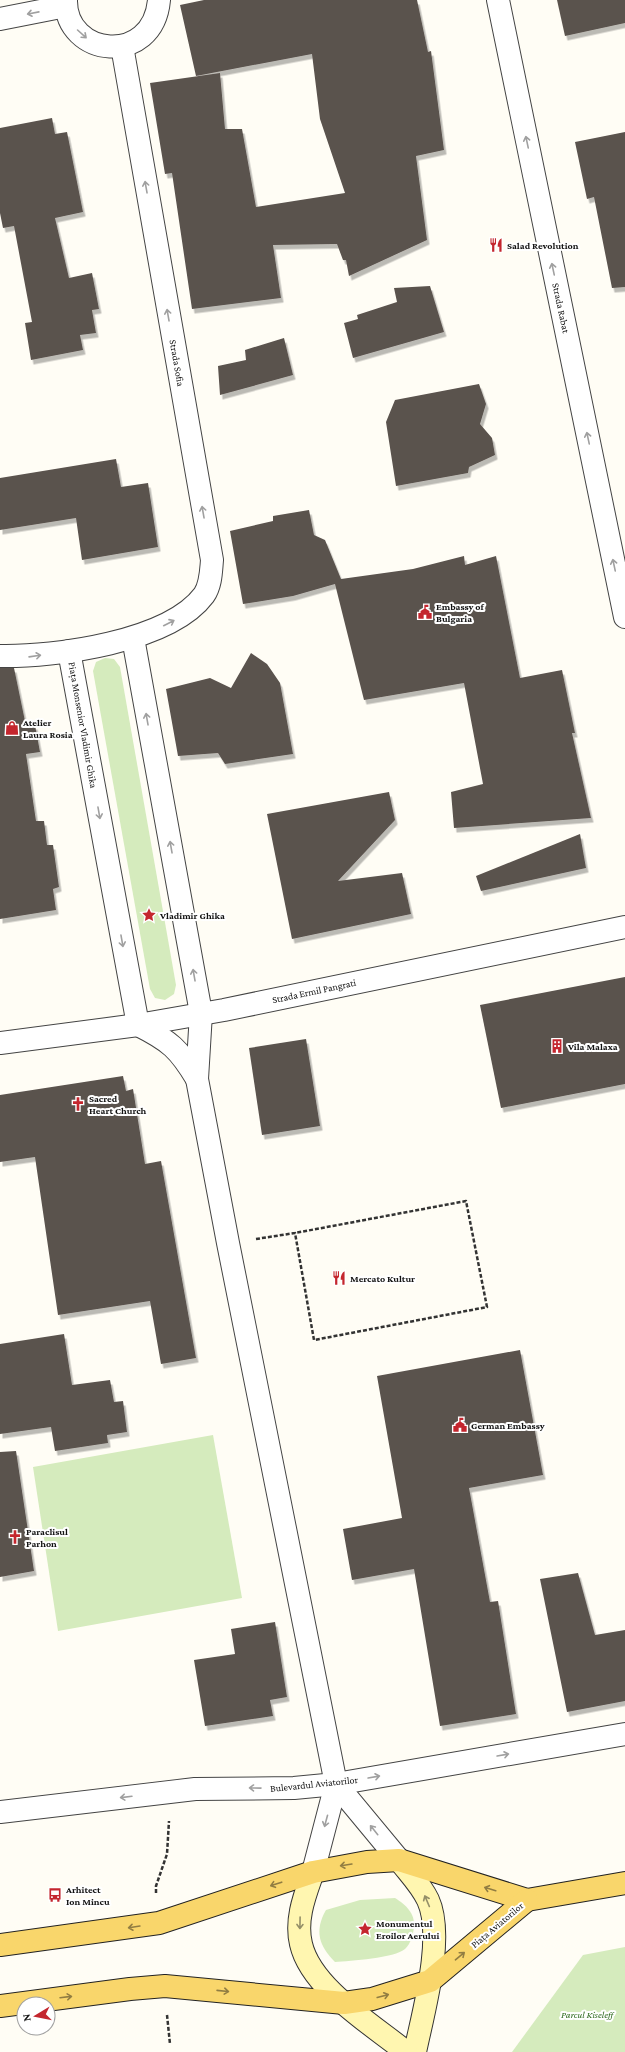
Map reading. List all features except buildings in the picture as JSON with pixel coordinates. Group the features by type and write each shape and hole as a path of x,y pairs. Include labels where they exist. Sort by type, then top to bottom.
{"main road":[{"name":"Piața Aviatorilor","path":"0,1945 159,1923 313,1872 367,1862 399,1860 527,1900"},
{"path":"399,1860 428,1901 434,1922 430,1981 415,2052"},
{"path":"313,1872 302,1906 300,1920 301,1943 308,1963 321,1980 344,2003 406,2052"},
{"path":"527,1900 625,1883"},
{"name":"Piața Aviatorilor","path":"0,2006 130,1989 184,1987 344,2003 372,1999 430,1981 527,1900"}],"street":[{"path":"0,19 66,3 71,21 80,34 92,42 107,47 122,46 135,42 145,34 153,24 158,12 159,0"},
{"name":"Strada Rabat","path":"498,0 625,617"},
{"name":"Strada Sofia","path":"122,46 212,560 210,579 204,594 191,608 156,629 133,638"},
{"path":"133,638 201,1013 197,1079 228,1243 336,1784 313,1872"},
{"name":"Piața Monsenior Vladimir Ghika","path":"133,638 69,650 138,1025"},
{"path":"0,656 28,657 69,650"},
{"name":"Strada Ermil Pangrati","path":"0,1043 138,1025 625,927"},
{"path":"138,1025 161,1036 173,1045 183,1056 197,1079"},
{"name":"Bulevardul Aviatorilor","path":"0,1812 195,1789 294,1788 336,1784 625,1734"},
{"path":"336,1784 399,1860"}],"path":[{"path":"228,1243 466,1201 487,1307 314,1340 295,1232"}],"green space":[{"path":"105,658 114,659 120,667 176,985 174,994 165,1000 155,998 150,989 93,671 96,662"},
{"path":"213,1435 242,1598 58,1631 33,1467"},
{"path":"395,1898 409,1910 414,1922 414,1930 411,1939 405,1949 392,1955 382,1957 335,1962 325,1950 320,1938 320,1925 326,1910 360,1900"},
{"name":"Parcul Kiseleff","path":"625,1947 625,2052 512,2052 583,1955"}],"place":[{"name":"Salad Revolution","path":"496,245"},
{"name":"Embassy of Bulgaria","path":"425,612"},
{"name":"Atelier Laura Rosia","path":"12,728"},
{"name":"Vladimir Ghika","path":"149,915"},
{"name":"Vila Malaxa","path":"557,1046"},
{"name":"Sacred Heart Church","path":"78,1104"},
{"name":"Mercato Kultur","path":"339,1278"},
{"name":"German Embassy","path":"460,1425"},
{"name":"Paraclisul Parhon","path":"15,1537"},
{"name":"Arhitect Ion Mincu","path":"55,1895"},
{"name":"Monumentul Eroilor Aerului","path":"365,1929"}]}
